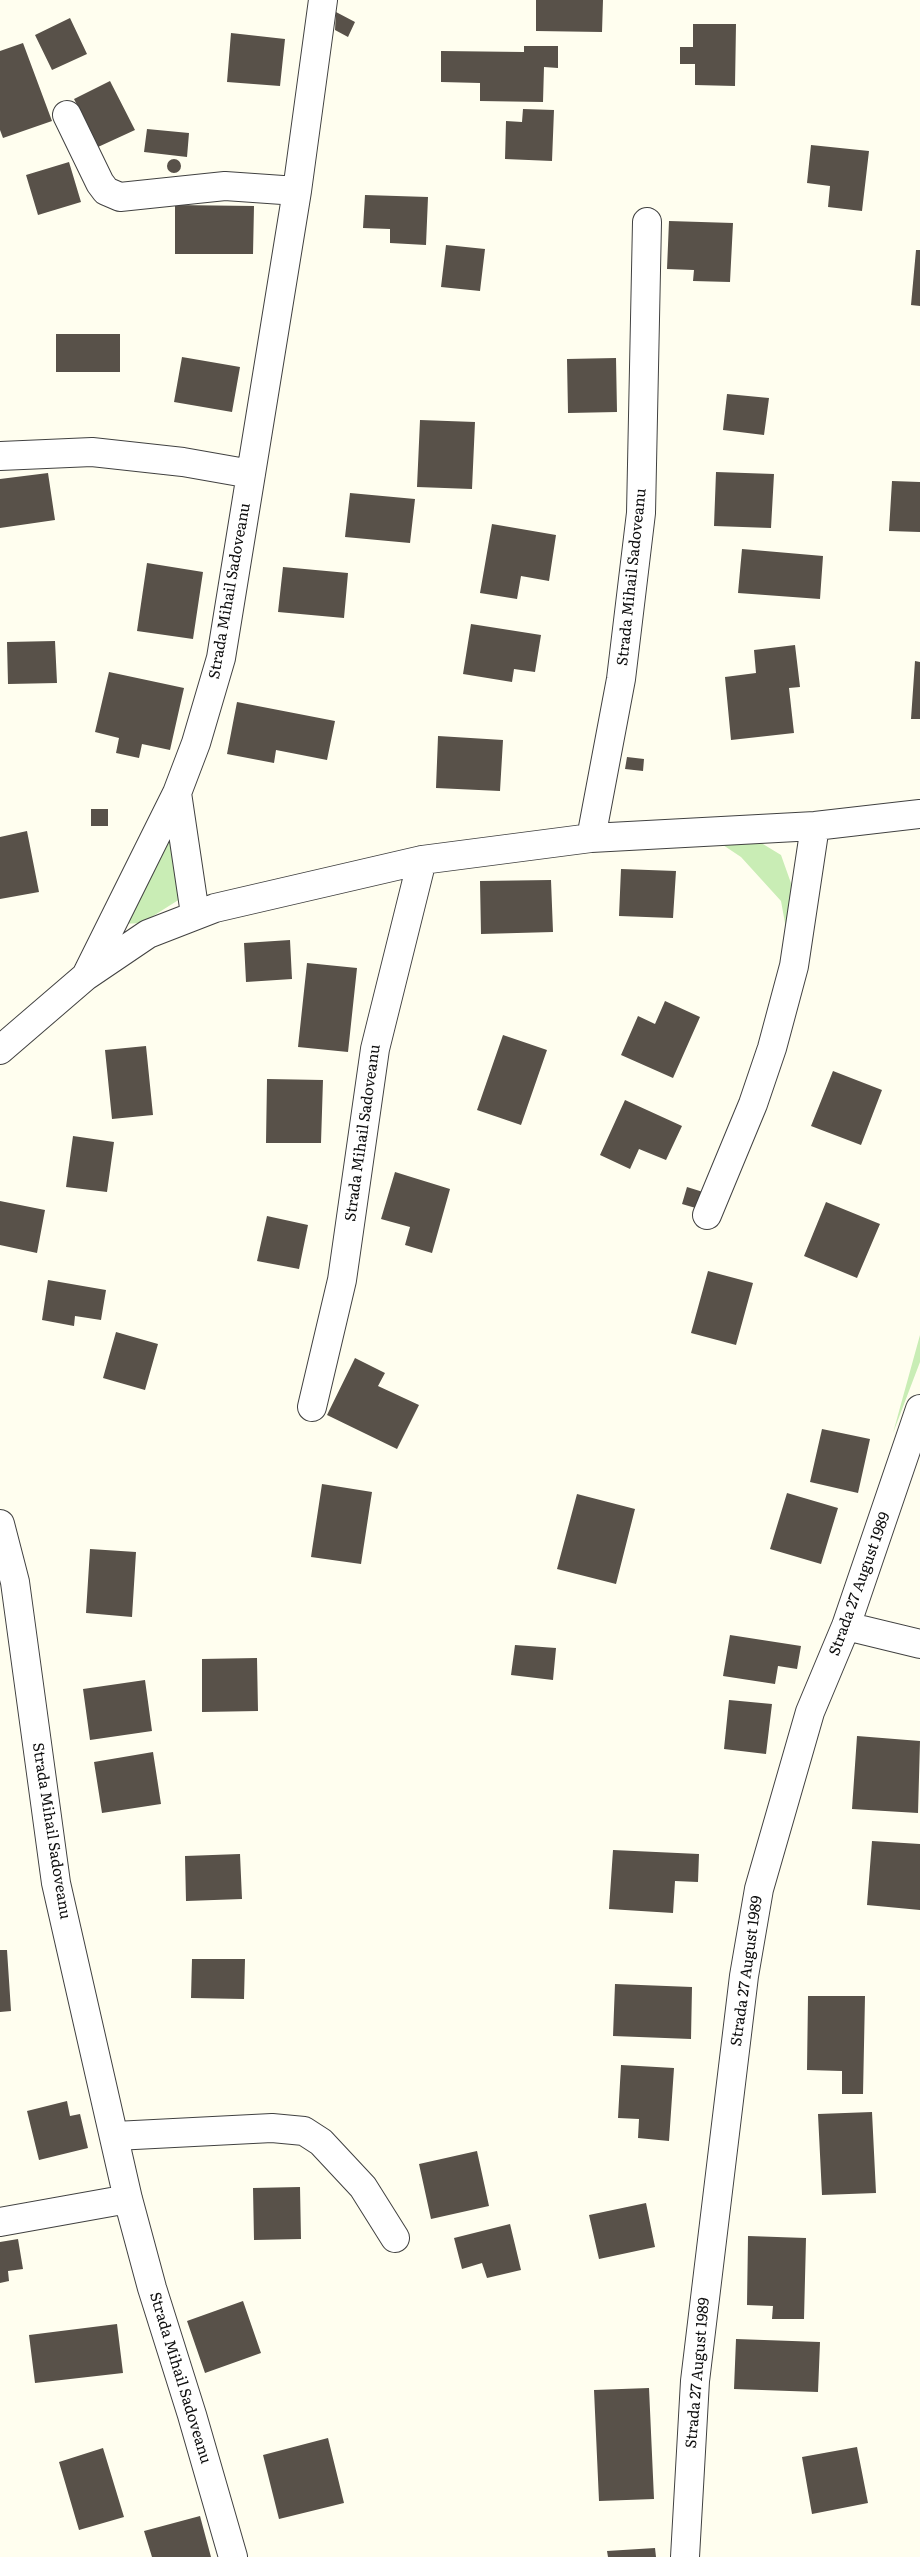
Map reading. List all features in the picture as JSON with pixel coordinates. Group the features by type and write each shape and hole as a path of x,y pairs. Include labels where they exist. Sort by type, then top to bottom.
{"street":[{"name":"Strada Mihail Sadoveanu","path":"86,976 178,794 196,744 221,658 296,191 323,0"},
{"path":"67,115 100,183 106,191 120,197 225,186 296,191"},
{"name":"Strada Mihail Sadoveanu","path":"591,838 621,679 641,513 647,222"},
{"path":"0,456 92,452 183,462 251,474"},
{"name":"Strada Mihail Sadoveanu","path":"178,794 195,914"},
{"name":"Strada Mihail Sadoveanu","path":"0,1050 86,976 148,934 195,914 422,860 591,838 815,826 920,814"},
{"path":"707,1214 752,1104 772,1048 794,966 815,826"},
{"name":"Strada Mihail Sadoveanu","path":"312,1407 342,1280 375,1049 422,860"},
{"name":"Strada 27 August 1989","path":"685,2557 694,2381 744,1976 759,1889 810,1712 846,1626 920,1409"},
{"name":"Strada Mihail Sadoveanu","path":"0,1524 15,1582 56,1883 128,2199 152,2288 192,2415 233,2557"},
{"path":"846,1626 920,1644"},
{"path":"115,2136 272,2128 304,2131 321,2142 363,2187 395,2238"},
{"path":"0,2222 128,2199"}],"green space":[{"path":"172,832 180,899 142,923 122,924"},
{"path":"758,841 781,855 792,886 787,934 781,901 741,857 720,843"},
{"path":"920,1335 920,1362 893,1433"}],"building":[{"path":"536,0 603,0 602,32 536,31"},
{"path":"336,12 355,22 348,37 335,30"},
{"path":"70,18 87,54 52,70 35,35"},
{"path":"693,24 736,24 735,86 695,85 695,64 680,64 680,47 693,47"},
{"path":"231,33 285,39 280,86 227,82"},
{"path":"23,43 52,121 3,138 0,130 0,51"},
{"path":"524,46 558,46 558,68 544,67 543,102 480,101 480,83 441,82 441,51 524,52"},
{"path":"110,81 135,130 98,147 74,99"},
{"path":"523,109 554,110 552,161 505,159 506,121 522,122"},
{"path":"147,129 189,133 187,157 144,152"},
{"path":"811,145 869,151 862,211 828,207 830,186 807,183"},
{"path":"174,159 179,161 181,166 179,171 174,173 169,171 167,166 169,161"},
{"path":"69,162 81,202 38,215 26,175"},
{"path":"365,195 428,197 426,245 390,243 390,229 363,228"},
{"path":"175,205 254,206 253,254 175,254"},
{"path":"669,221 733,223 730,282 693,281 694,270 667,269"},
{"path":"446,245 485,249 480,291 441,287"},
{"path":"916,250 920,250 920,306 911,305"},
{"path":"56,334 120,334 120,372 56,372"},
{"path":"182,357 240,367 232,412 174,402"},
{"path":"616,358 617,412 568,413 567,359"},
{"path":"727,394 769,398 764,435 723,430"},
{"path":"420,420 475,422 472,489 417,487"},
{"path":"716,472 774,474 771,528 714,526"},
{"path":"48,473 55,520 0,528 0,479"},
{"path":"892,481 920,482 920,532 889,531"},
{"path":"350,493 415,499 410,543 345,537"},
{"path":"492,524 556,535 549,581 521,576 517,599 480,593"},
{"path":"742,549 823,556 820,599 738,593"},
{"path":"147,563 203,572 193,639 137,631"},
{"path":"283,567 348,573 344,618 278,612"},
{"path":"471,624 541,635 535,672 514,669 512,682 463,674"},
{"path":"55,641 57,683 8,684 7,642"},
{"path":"795,645 800,687 789,688 794,733 731,740 725,677 756,673 754,650"},
{"path":"915,661 920,662 920,719 911,719"},
{"path":"109,672 184,688 170,750 142,744 139,758 116,753 119,738 95,732"},
{"path":"237,702 335,721 327,760 276,750 274,763 227,754"},
{"path":"438,736 503,740 500,791 436,788"},
{"path":"627,757 644,759 643,771 625,769"},
{"path":"91,809 108,809 108,826 91,826"},
{"path":"27,831 39,892 0,899 0,837"},
{"path":"621,869 676,871 673,918 619,916"},
{"path":"551,880 553,932 481,934 480,881"},
{"path":"290,940 292,979 246,982 244,943"},
{"path":"307,963 357,968 348,1052 298,1047"},
{"path":"665,1001 700,1017 673,1078 621,1055 638,1016 655,1024"},
{"path":"503,1035 547,1050 521,1125 477,1110"},
{"path":"146,1046 153,1115 112,1119 105,1050"},
{"path":"833,1071 882,1090 861,1145 811,1126"},
{"path":"267,1079 323,1080 321,1143 266,1143"},
{"path":"625,1100 682,1126 666,1160 639,1149 630,1169 600,1155"},
{"path":"73,1136 114,1142 107,1192 66,1187"},
{"path":"395,1172 450,1189 432,1253 405,1245 410,1227 381,1219"},
{"path":"687,1187 703,1192 699,1209 682,1204"},
{"path":"0,1201 45,1210 37,1253 0,1245"},
{"path":"826,1202 880,1224 857,1278 804,1256"},
{"path":"267,1216 308,1225 299,1269 257,1261"},
{"path":"708,1271 753,1283 736,1345 691,1333"},
{"path":"48,1280 106,1290 101,1320 75,1316 74,1326 42,1320"},
{"path":"116,1332 158,1344 145,1390 103,1378"},
{"path":"355,1358 385,1373 378,1386 419,1405 397,1449 327,1415"},
{"path":"822,1429 870,1439 858,1493 810,1482"},
{"path":"322,1484 372,1492 361,1564 311,1557"},
{"path":"787,1493 838,1508 821,1564 770,1549"},
{"path":"577,1494 635,1509 616,1584 557,1569"},
{"path":"90,1549 136,1552 132,1617 86,1613"},
{"path":"730,1635 801,1646 797,1669 778,1666 775,1684 723,1676"},
{"path":"515,1645 556,1648 553,1680 511,1675"},
{"path":"257,1658 258,1711 202,1712 202,1659"},
{"path":"145,1680 152,1731 90,1740 83,1689"},
{"path":"729,1700 772,1704 766,1754 724,1749"},
{"path":"857,1736 920,1741 918,1813 852,1809"},
{"path":"153,1752 161,1804 102,1813 94,1762"},
{"path":"872,1841 920,1844 920,1910 867,1905"},
{"path":"613,1850 699,1854 698,1882 675,1881 673,1913 609,1909"},
{"path":"240,1854 242,1899 186,1901 185,1856"},
{"path":"0,1950 7,1950 11,2011 0,2012"},
{"path":"192,1959 245,1959 244,1999 191,1998"},
{"path":"615,1984 692,1987 691,2039 613,2036"},
{"path":"808,1996 865,1996 863,2094 842,2094 842,2071 807,2070"},
{"path":"621,2065 674,2068 669,2141 638,2138 639,2119 618,2118"},
{"path":"67,2101 70,2116 80,2114 88,2148 39,2160 27,2111"},
{"path":"872,2112 876,2193 822,2195 818,2114"},
{"path":"477,2151 489,2206 431,2219 419,2164"},
{"path":"300,2187 301,2239 254,2240 253,2188"},
{"path":"646,2203 655,2247 599,2259 589,2215"},
{"path":"510,2224 521,2270 487,2278 482,2263 462,2269 454,2238"},
{"path":"748,2236 806,2238 804,2319 772,2319 773,2306 747,2305"},
{"path":"18,2239 23,2269 8,2271 9,2281 0,2283 0,2242"},
{"path":"243,2301 261,2353 205,2373 187,2321"},
{"path":"117,2324 123,2373 35,2383 29,2335"},
{"path":"736,2339 820,2342 818,2392 734,2389"},
{"path":"649,2388 654,2499 599,2501 594,2390"},
{"path":"328,2438 344,2503 279,2519 263,2455"},
{"path":"857,2447 868,2503 812,2514 802,2457"},
{"path":"103,2448 124,2517 79,2530 59,2462"},
{"path":"200,2516 211,2557 152,2557 144,2531"},
{"path":"655,2548 656,2557 608,2557 607,2551"}]}
